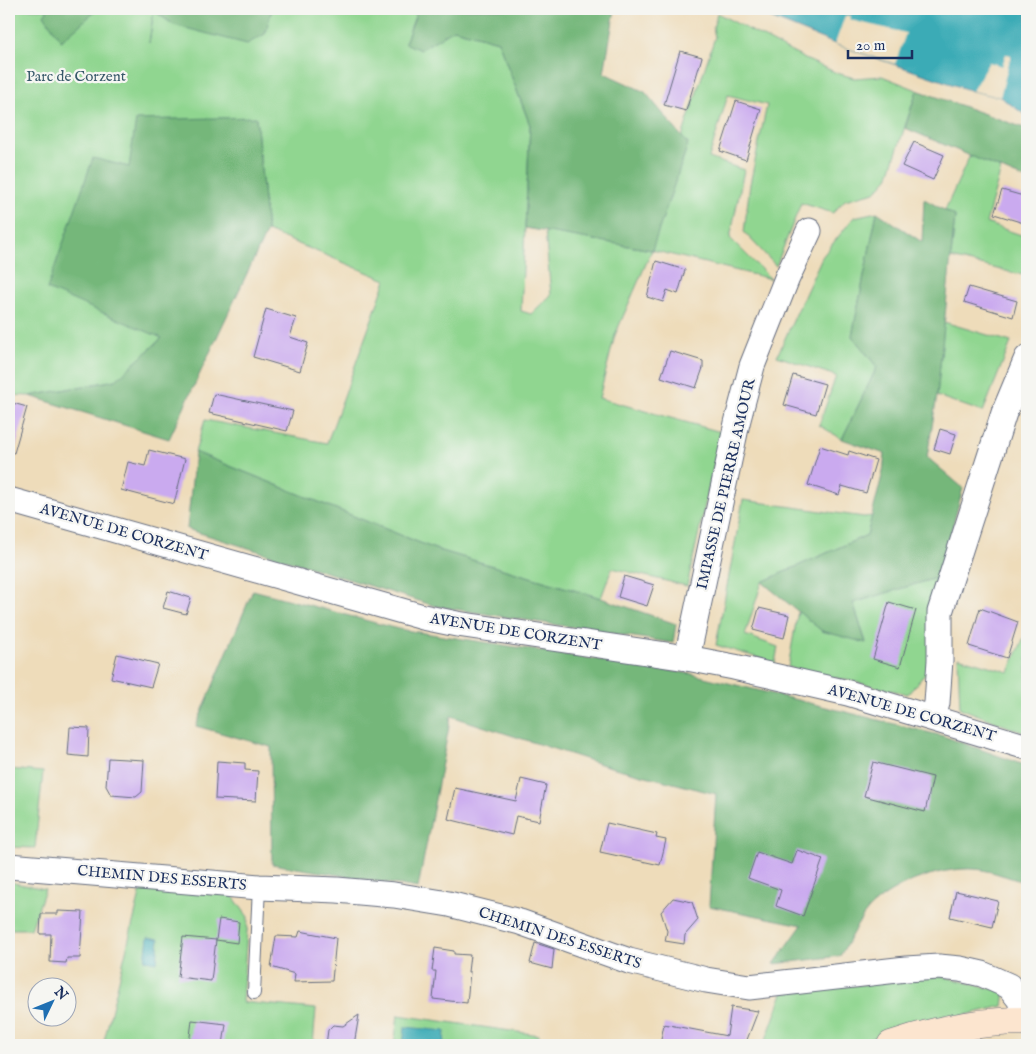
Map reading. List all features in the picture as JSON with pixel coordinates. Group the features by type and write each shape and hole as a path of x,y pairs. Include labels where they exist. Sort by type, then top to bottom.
{"street":[{"name":"IMPASSE DE PIERRE AMOUR","path":"687,658 737,423 752,366 787,278 809,231"},
{"path":"933,718 937,703 939,677 940,612 1004,413 1027,358"},
{"name":"AVENUE DE CORZENT","path":"9,500 432,619 474,627 687,658 830,688 1027,747"},
{"name":"CHEMIN DES ESSERTS","path":"9,866 258,886 337,890 394,895 450,904 520,922 630,961 706,980 749,987 906,969 939,967 960,970 982,974 1009,986 1020,1000 1026,1021"},
{"path":"892,1045 966,1026 1026,1021"}],"lane":[{"path":"254,993 258,886"}],"green space":[{"name":"Parc de Corzent","path":"9,9 154,9 149,43 154,11 174,25 265,34 272,9 322,9 326,11 326,9 418,9 405,43 454,29 498,41 530,125 521,311 531,314 551,295 545,231 651,250 688,144 682,137 715,37 713,28 717,13 805,59 837,73 854,78 882,76 917,90 888,178 875,192 845,200 833,213 801,203 776,266 744,232 750,184 767,105 728,95 709,158 744,170 730,238 771,279 652,250 615,335 599,398 721,432 687,586 612,568 601,598 435,549 195,452 205,420 327,443 386,280 267,231 256,117 162,338 116,380 30,396 9,395"},
{"path":"48,9 98,9 61,41 44,15"},
{"path":"151,9 272,9 265,34 247,44 174,25"},
{"path":"418,9 615,9 604,73 645,92 688,144 652,250 525,228 530,125 498,41 454,29 420,50 405,43"},
{"path":"917,90 1027,129 1027,180 905,128"},
{"path":"256,117 267,231 169,439 30,396 116,380 162,338 47,289 93,158 129,167 136,120"},
{"path":"970,155 1001,169 986,223 1027,237 1027,276 951,258 955,216 945,210"},
{"path":"924,199 955,216 937,396 927,457 963,488 939,577 853,603 866,643 822,631 762,582 867,535 883,472 885,454 842,439 877,367 852,336 877,212 922,242"},
{"path":"877,212 852,336 877,367 842,439 819,425 836,376 777,356 822,257 854,217"},
{"path":"944,322 1011,342 983,412 937,396"},
{"path":"195,452 435,549 601,598 676,624 673,643 435,606 187,529"},
{"path":"743,500 864,517 872,516 867,535 762,582 745,635 778,647 775,663 716,645"},
{"path":"939,577 932,666 908,694 788,667 798,611 822,631 866,642 853,603"},
{"path":"253,590 398,629 692,674 943,736 1027,766 1027,883 989,871 969,869 937,873 921,878 891,892 868,910 840,956 774,964 802,925 709,906 716,794 607,766 451,716 418,888 272,864 271,747 196,726"},
{"path":"1027,630 1027,734 960,708 958,657 1009,672"},
{"path":"9,769 43,772 35,848 9,847"},
{"path":"9,882 45,889 31,929 9,929"},
{"path":"141,890 232,895 248,917 242,1002 316,1009 313,1045 103,1045"},
{"path":"941,976 1005,992 1003,1006 878,1036 854,1045 764,1045 783,993"},
{"path":"398,1015 539,1035 538,1045 394,1045"}],"water":[{"path":"748,9 1027,9 1027,116 1000,97 972,91 835,44"},
{"path":"148,937 159,939 157,962 145,960"},
{"path":"405,1027 445,1031 444,1045 403,1045"}],"pier":[{"path":"845,16 851,16 850,20 906,33 895,64 835,44"},
{"path":"1006,54 1011,55 1000,97 972,91 989,62 1002,66"}],"building":[{"path":"680,51 702,57 686,111 664,105"},
{"path":"736,101 761,109 746,160 720,151"},
{"path":"914,142 944,155 933,180 902,166"},
{"path":"1002,190 1027,197 1027,224 994,214"},
{"path":"656,261 685,270 678,294 667,290 663,302 647,297"},
{"path":"969,287 1017,301 1013,317 964,302"},
{"path":"266,309 296,318 290,337 308,343 300,371 253,357"},
{"path":"670,351 703,361 703,368 696,388 661,377"},
{"path":"793,375 825,384 816,414 784,405"},
{"path":"214,394 293,411 287,431 209,413"},
{"path":"9,402 27,407 14,453 9,452"},
{"path":"940,429 956,434 950,454 934,449"},
{"path":"820,446 848,455 849,451 876,460 866,493 842,486 839,495 808,485"},
{"path":"149,450 185,459 174,504 121,490 128,462 145,466"},
{"path":"624,576 654,585 647,606 618,597"},
{"path":"168,591 191,598 186,614 163,608"},
{"path":"889,602 916,610 900,667 873,659"},
{"path":"759,608 789,615 784,638 753,630"},
{"path":"980,608 1018,622 1007,658 969,646"},
{"path":"117,654 158,664 151,687 111,678"},
{"path":"70,727 89,728 88,757 68,755"},
{"path":"108,758 144,760 142,792 136,797 111,795 106,786"},
{"path":"217,761 245,763 245,770 258,771 256,801 215,799"},
{"path":"873,762 933,777 925,812 864,796"},
{"path":"521,779 546,785 539,821 516,816 512,835 448,819 455,788 516,801"},
{"path":"607,823 657,834 656,838 666,840 660,865 600,852"},
{"path":"797,850 823,859 803,916 776,906 781,890 748,878 757,852 792,864"},
{"path":"956,891 998,901 992,927 950,917"},
{"path":"673,898 692,902 698,920 685,935 684,944 665,941 667,931 661,912"},
{"path":"58,911 83,912 80,958 67,958 66,963 50,962 51,934 40,934 41,914 58,914"},
{"path":"219,919 239,922 237,943 216,940"},
{"path":"300,931 336,938 332,981 294,982 295,974 271,967 276,936 298,937"},
{"path":"183,937 216,940 211,981 178,977"},
{"path":"535,943 554,949 552,969 530,963"},
{"path":"435,948 454,951 454,954 470,955 467,1003 433,999 436,971 432,971"},
{"path":"731,1007 758,1011 745,1045 660,1045 664,1024 727,1036"},
{"path":"359,1015 354,1045 326,1045 328,1030 333,1025 343,1026"},
{"path":"192,1020 226,1024 223,1045 189,1045"}]}
